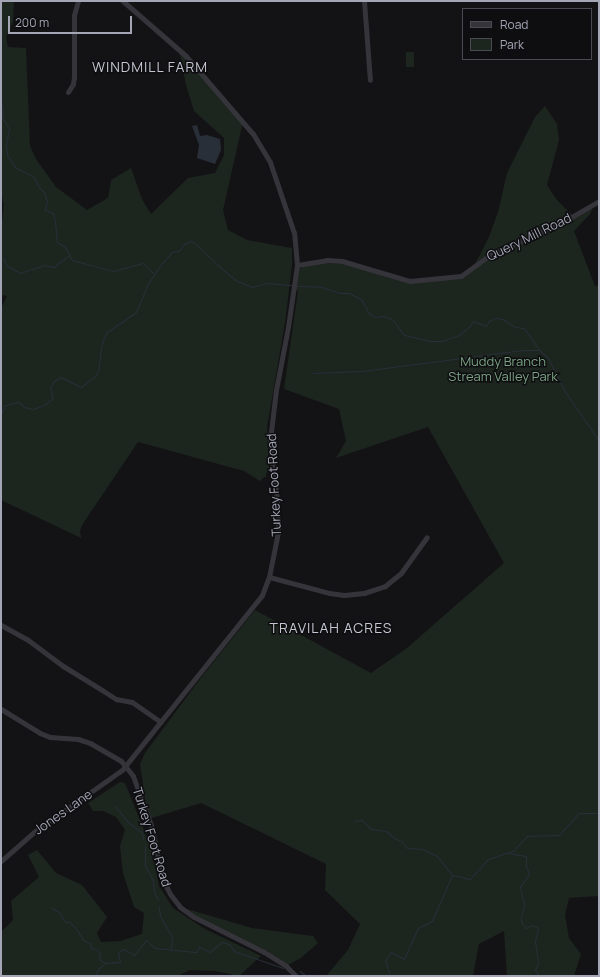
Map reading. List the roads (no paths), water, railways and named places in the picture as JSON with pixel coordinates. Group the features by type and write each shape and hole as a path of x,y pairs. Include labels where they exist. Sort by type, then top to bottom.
{"street":[{"path":"68,92 73,84 74,77 74,15 78,1"},
{"name":"Turkey Foot Road","path":"123,1 186,56 228,103 262,146 270,162 284,199 294,233 297,265 271,423 270,440 278,523 276,545 269,578 262,594 252,609 125,766 133,776 152,828 162,878 170,894 180,907 194,917 270,956 286,966 296,976"},
{"path":"364,1 370,80"},
{"name":"Query Mill Road","path":"297,265 327,260 342,261 392,277 410,281 461,276 490,255 563,222 599,201"},
{"path":"269,578 329,593 344,595 364,593 385,586 401,573 427,537"},
{"path":"1,625 28,640 63,666 116,699 132,702 161,722"},
{"path":"1,709 40,733 50,737 78,739 90,743 117,759 125,766"},
{"name":"Jones Lane","path":"1,861 34,832 116,776 125,766"}],"waterway":[{"path":"1,103 3,111 2,117 9,129 6,144 7,155 15,167 34,177 38,186 44,192 47,201 45,210 53,213 57,242 65,247 72,260 113,271 143,263 153,273"},
{"path":"1,414 4,406 9,404 19,402 24,407 33,409 44,405 53,398 50,387 54,381 61,377 81,387 95,376 98,371 102,343 106,333 136,312 149,282 159,267 172,252 179,251 184,244 190,241 195,243 237,281 252,287 267,283 292,285"},
{"path":"3,258 6,265 20,273 44,265 54,267 69,255"},
{"path":"297,286 322,287 339,293 349,293 362,300 369,314 376,317 382,316 392,319 404,335 429,341 442,341 459,335 469,327 473,321 486,326 489,321 495,318 503,319 515,327 524,328 540,351 548,358 566,393 599,441"},
{"path":"313,373 362,371 524,350 539,350"},
{"path":"115,806 127,821 142,833 143,839"},
{"path":"390,976 385,960 391,952 404,959 418,928 432,921 452,875 470,879 488,859 513,851 527,836 559,835 579,813 599,813"},
{"path":"354,821 362,820 371,829 386,831 402,842 407,848 422,849 437,856 452,875"},
{"path":"145,846 145,865 153,881 154,892 158,900"},
{"path":"507,853 526,856 526,866 529,874 520,887 524,905 521,918 522,924 526,928 532,925 538,928 535,941 538,963 535,970 539,976"},
{"path":"159,907 160,916 172,937 171,949"},
{"path":"52,908 59,912 65,922 70,922 84,941 90,943 91,948 96,949 100,953 99,959 105,963"},
{"path":"96,976 98,969 105,963 120,962 118,952 124,949 134,955 146,940 155,948 196,952 199,947 210,952 222,942 229,944 234,951 283,968"},
{"path":"300,971 306,976"}],"district":[{"name":"WINDMILL FARM","path":"150,67"},
{"name":"TRAVILAH ACRES","path":"331,628"}],"park label":[{"name":"Muddy Branch Stream Valley Park","path":"503,370"}]}
